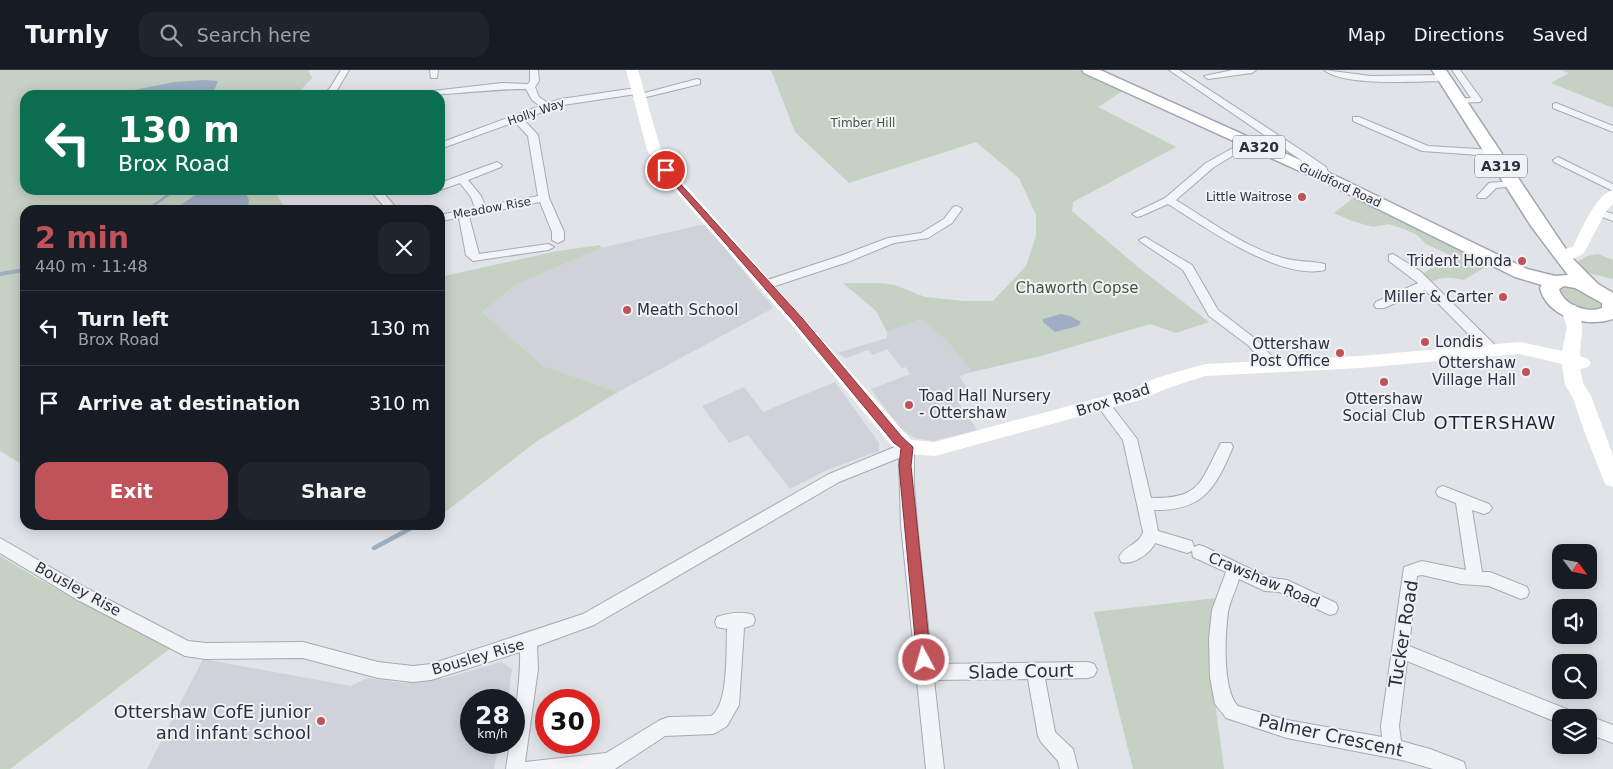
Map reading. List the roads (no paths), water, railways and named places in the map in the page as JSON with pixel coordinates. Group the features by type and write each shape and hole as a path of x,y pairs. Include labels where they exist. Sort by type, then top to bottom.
{"main road":[{"name":"Guildford Road","path":"1089,70 1325,177 1557,287"},
{"name":"A319","path":"1447,73 1460,101 1512,184 1563,257 1590,286"},
{"path":"1557,287 1567,273 1563,257"},
{"path":"1590,286 1604,294 1607,312 1569,310 1557,287 1590,286"}],"street":[{"path":"334,90 345,70"},
{"path":"445,93 502,86 530,87 536,81 534,70"},
{"path":"632,70 637,94 654,150 661,162 898,440 907,447 905,476 934,769"},
{"path":"1173,70 1322,169 1325,177"},
{"path":"1208,76 1252,70"},
{"path":"1328,70 1346,76 1382,79 1447,73"},
{"name":"Holly Way","path":"445,144 546,108 577,99 637,94 694,82"},
{"path":"530,87 535,98 546,108"},
{"path":"1556,106 1613,128"},
{"name":"Meadow Rise","path":"517,118 533,135 544,198 558,232 558,240"},
{"path":"1356,119 1426,149 1493,154"},
{"path":"1138,214 1169,200 1210,166 1249,142"},
{"path":"1558,160 1613,188"},
{"path":"445,185 497,165"},
{"path":"461,178 476,196 481,210"},
{"path":"1482,197 1493,185 1512,184"},
{"path":"1563,257 1579,250 1598,212 1613,194"},
{"path":"380,195 388,205"},
{"name":"Meadow Rise","path":"445,217 544,198"},
{"path":"1169,200 1266,256 1285,264 1325,269"},
{"path":"765,285 844,259 892,240 924,236 948,221 957,208"},
{"path":"1598,212 1613,218"},
{"path":"464,213 472,255 477,258 548,247"},
{"path":"1145,240 1188,268 1213,313 1253,343 1272,365"},
{"path":"1393,258 1416,274 1492,350"},
{"path":"1380,305 1419,286 1426,286"},
{"path":"1569,310 1575,327 1576,362 1582,396 1592,428 1613,479"},
{"path":"1576,362 1584,339 1607,312"},
{"name":"Brox Road","path":"907,447 935,449 1103,404 1205,370 1272,365 1360,362 1526,348 1576,362"},
{"path":"1103,404 1130,439 1150,534 1147,544 1127,557"},
{"name":"Bousley Rise","path":"0,545 82,594 154,630 185,648 206,651 303,650 378,670 413,674 430,672 528,642 588,620 834,478 888,457 907,447"},
{"path":"1145,504 1168,506 1198,497 1216,472 1226,447"},
{"path":"1443,492 1484,508"},
{"path":"1463,500 1475,578"},
{"name":"Crawshaw Road","path":"1150,534 1193,549 1265,584 1281,585 1330,608"},
{"name":"Tucker Road","path":"1392,748 1390,726 1410,572 1422,568 1461,577 1490,579 1521,592"},
{"name":"Palmer Crescent","path":"1235,569 1220,610 1218,639 1219,677 1224,704 1232,712 1313,735 1392,748 1434,758 1456,769"},
{"path":"530,769 609,762 660,729 670,726 713,725 721,720 730,704 732,690 735,621"},
{"path":"515,769 528,670 528,642"},
{"path":"1400,650 1552,712"},
{"name":"Slade Court","path":"925,672 1088,670"},
{"path":"1035,672 1047,736 1066,756 1069,769"},
{"path":"1597,728 1613,734"}],"water":[{"path":"218,81 214,90 134,90 175,82"},
{"path":"195,195 246,195 249,200 248,205 181,205"},
{"path":"1061,314 1081,322 1078,326 1055,332 1043,322 1043,319"}],"waterway":[{"path":"154,205 168,195"},
{"path":"0,274 20,271"},
{"path":"374,548 408,530"}],"place":[{"name":"Little Waitrose","path":"1302,197"},
{"name":"Trident Honda","path":"1522,261"},
{"name":"Miller & Carter","path":"1503,297"},
{"name":"Meath School","path":"627,310"},
{"name":"Londis","path":"1425,342"},
{"name":"Ottershaw Post Office","path":"1340,353"},
{"name":"Ottershaw Village Hall","path":"1526,372"},
{"name":"Ottershaw Social Club","path":"1384,382"},
{"name":"Toad Hall Nursery - Ottershaw","path":"909,405"},
{"name":"Ottershaw CofE junior and infant school","path":"321,721"}],"district":[{"name":"OTTERSHAW","path":"1495,422"}],"park label":[{"name":"Timber Hill","path":"863,123"},
{"name":"Chaworth Copse","path":"1077,288"}]}
